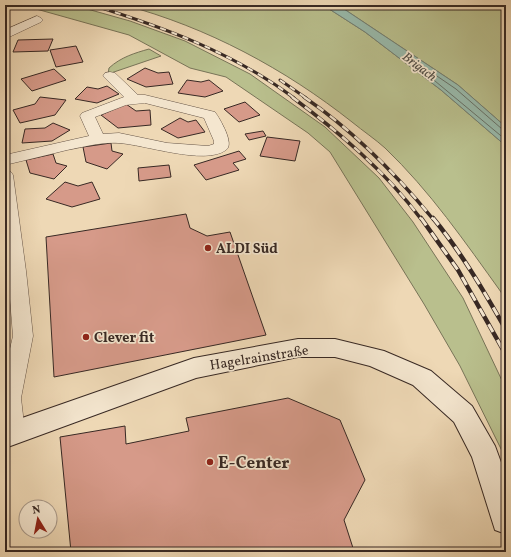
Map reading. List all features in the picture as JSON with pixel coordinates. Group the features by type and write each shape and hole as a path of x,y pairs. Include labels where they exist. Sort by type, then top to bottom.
{"main road":[{"name":"Hagelrainstraße","path":"9,435 194,368 298,348 335,348 375,358 422,378 462,414 485,455 506,520"}],"street":[{"path":"5,35 36,20"},
{"path":"110,76 134,99"},
{"path":"5,160 98,139 119,138 167,148 209,151 221,148 222,141 210,115 145,99 124,101 92,113 88,116 98,139"},
{"path":"6,184 11,268 23,336 10,398 9,435"}],"green space":[{"path":"22,5 73,5 130,21 185,41 250,74 325,127 379,178 413,222 463,298 506,389 506,459 460,366 424,304 330,152 308,133 226,77 190,68 129,35"},
{"path":"124,5 323,5 365,32 441,90 506,146 506,303 501,292 432,199 401,164 373,138 300,84 244,52 185,25"},
{"path":"338,5 506,5 506,127 458,85"},
{"path":"149,49 161,56 108,74 109,68 118,61"}],"water":[{"name":"Brigach","path":"323,5 338,5 458,85 506,127 506,146 441,90 365,32"}],"building":[{"path":"53,39 48,51 13,52 18,40"},
{"path":"76,46 83,62 56,67 50,50"},
{"path":"145,68 158,73 169,72 173,84 146,87 127,79"},
{"path":"54,69 66,80 32,91 21,79"},
{"path":"187,80 201,82 209,80 223,91 205,97 178,93"},
{"path":"107,86 119,94 97,103 75,99 87,87 98,89"},
{"path":"40,97 66,100 55,115 20,123 13,110 35,104"},
{"path":"245,102 260,115 239,122 224,109"},
{"path":"126,104 136,111 150,110 151,125 118,128 101,115"},
{"path":"180,118 188,122 196,120 205,132 178,138 161,129"},
{"path":"53,123 70,130 52,141 22,143 25,129 45,128"},
{"path":"263,131 266,136 249,140 245,134"},
{"path":"267,137 300,141 295,161 260,156"},
{"path":"111,143 112,151 123,154 107,169 86,162 83,147"},
{"path":"239,151 246,159 233,163 239,170 206,180 194,165"},
{"path":"53,154 56,163 67,166 54,179 30,173 26,160"},
{"path":"169,165 171,177 139,181 138,168"},
{"path":"65,182 78,186 92,182 100,199 72,207 46,199"},
{"path":"186,214 190,228 207,236 230,232 266,335 54,377 46,237"},
{"name":"E-Center","path":"288,398 340,420 365,480 344,520 353,548 361,552 71,552 60,437 125,426 126,444 189,431 186,418"}],"railway":[{"path":"92,5 145,22 197,43 247,68 294,98"},
{"path":"280,80 306,98"},
{"path":"292,97 327,124 377,169 407,201 421,219"},
{"path":"304,97 357,138 389,169 433,219"},
{"path":"421,218 458,270 506,355"},
{"path":"433,218 472,272 506,330"}],"place":[{"name":"ALDI Süd","path":"208,248"},
{"name":"Clever fit","path":"86,337"},
{"name":"E-Center","path":"210,462"}]}
